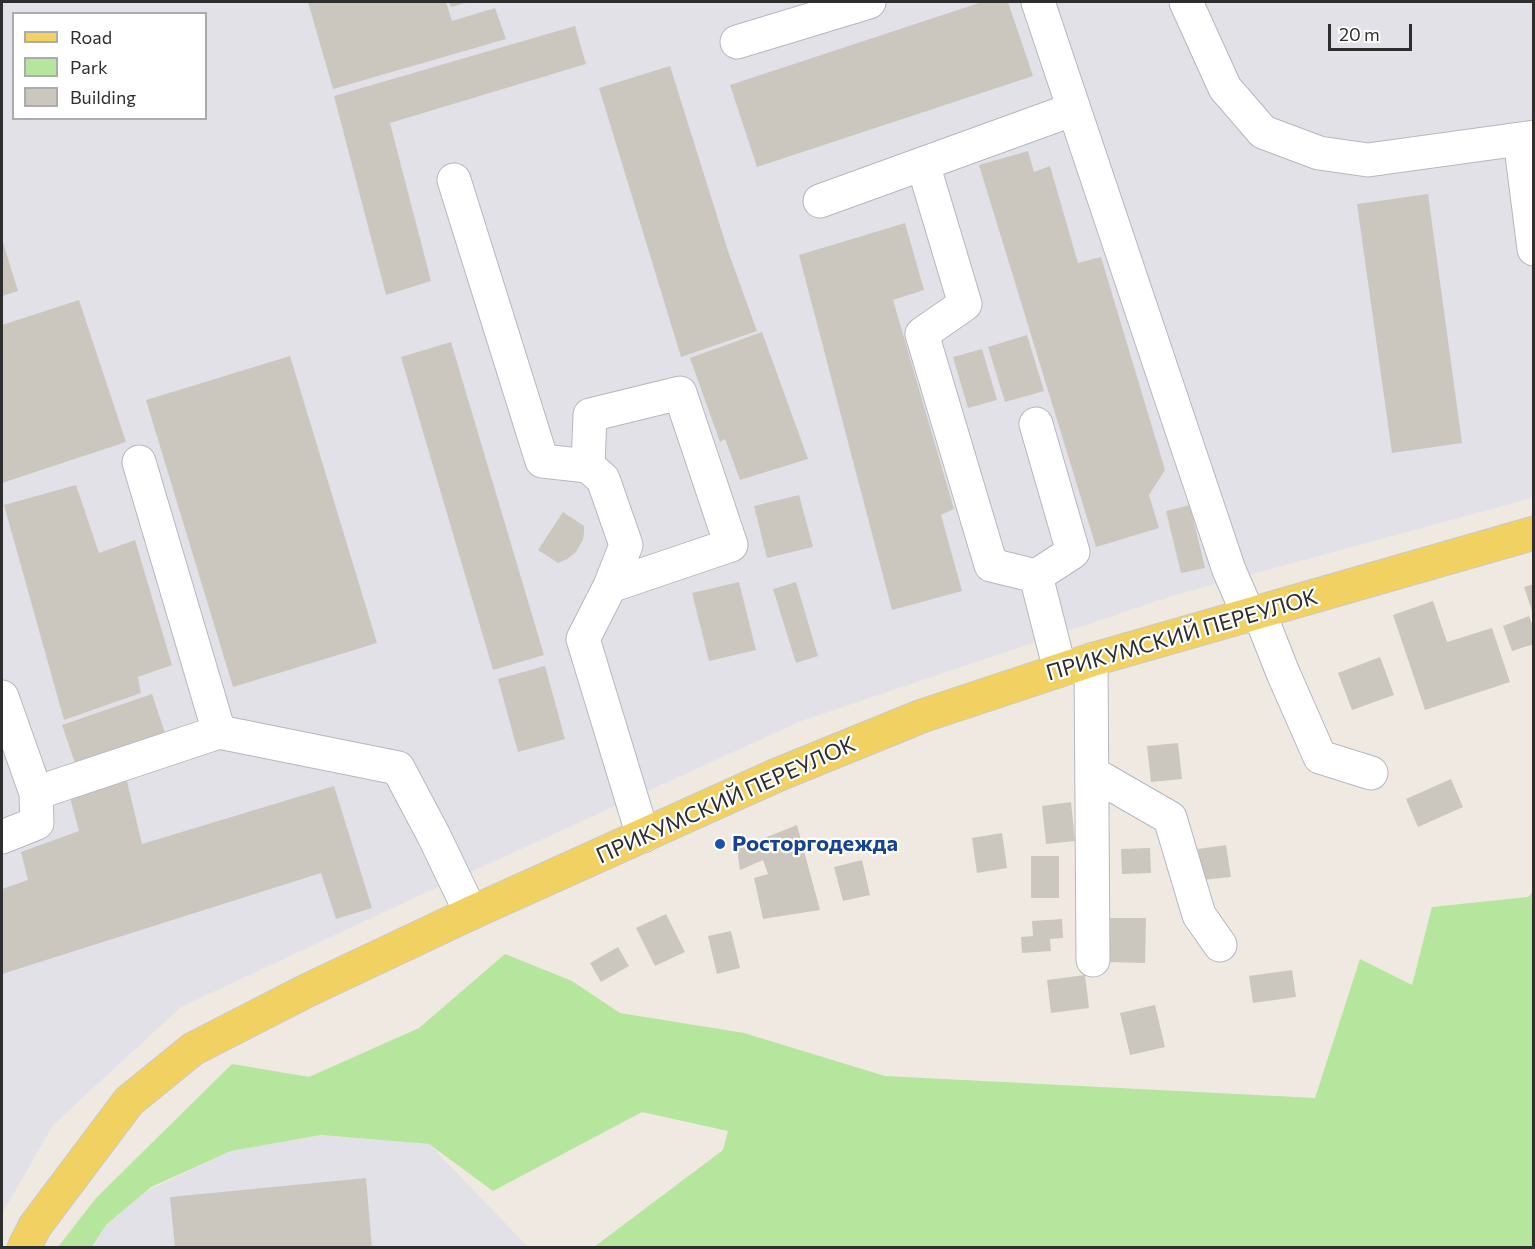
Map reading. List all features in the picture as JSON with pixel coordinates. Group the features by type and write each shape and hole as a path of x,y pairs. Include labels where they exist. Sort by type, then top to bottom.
{"main road":[{"name":"ПРИКУМСКИЙ ПЕРЕУЛОК","path":"24,1248 36,1226 129,1101 193,1049 306,991 471,913 777,775 922,716 1091,660 1533,533"}],"lane":[{"path":"737,42 869,2"},
{"path":"1038,2 1229,570 1283,673 1320,757 1371,773"},
{"path":"1186,2 1225,88 1263,132 1319,153 1368,160 1527,138 1533,249"},
{"path":"820,201 1074,109"},
{"path":"923,164 965,304 922,334 991,565 1036,576 1073,552 1036,424"},
{"path":"454,180 542,461 588,466 603,479 626,545 610,586 583,639 644,836"},
{"path":"588,466 590,415 680,393 731,545 610,586"},
{"path":"139,462 219,732"},
{"path":"1036,576 1060,670"},
{"path":"1091,660 1094,960"},
{"path":"2,837 38,823 36,793 3,708"},
{"path":"36,793 219,732 398,768 471,913"},
{"path":"1092,773 1170,819 1199,915 1221,945"}],"shaded area":[{"path":"2,2 1533,2 1534,494 1532,498 1175,595 801,721 181,1007 53,1125 2,1214"},
{"path":"321,1135 429,1144 528,1247 92,1248 106,1225 145,1192 231,1151"}],"green space":[{"path":"1533,892 1533,1247 594,1247 723,1150 728,1131 642,1112 493,1191 429,1144 321,1135 231,1151 151,1187 106,1225 92,1247 58,1247 96,1198 232,1064 309,1077 419,1028 505,954 572,981 620,1013 744,1033 885,1076 1315,1098 1360,959 1412,985 1432,907 1528,897"}],"building":[{"path":"308,2 446,2 452,21 495,8 506,39 333,89"},
{"path":"449,2 468,2 451,7"},
{"path":"982,2 1008,2 1033,76 757,167 730,85"},
{"path":"575,26 586,64 390,123 431,281 386,295 334,96"},
{"path":"670,66 728,251 757,331 681,357 599,88"},
{"path":"1028,151 1034,172 1050,166 1078,263 1101,257 1165,470 1149,495 1159,528 1096,547 979,165"},
{"path":"1428,194 1462,443 1392,453 1357,204"},
{"path":"905,223 924,290 893,300 954,509 941,515 962,591 892,610 799,255"},
{"path":"2,239 18,291 2,296"},
{"path":"79,300 126,442 2,483 2,325"},
{"path":"762,332 808,459 740,480 725,439 720,442 690,358"},
{"path":"1027,335 1044,391 1005,402 988,347"},
{"path":"451,342 544,655 493,670 401,357"},
{"path":"982,349 997,400 968,408 953,357"},
{"path":"290,356 377,643 233,687 146,400"},
{"path":"76,485 99,553 135,540 172,665 138,677 141,693 64,720 4,505"},
{"path":"799,495 813,547 767,558 754,506"},
{"path":"1190,505 1205,568 1181,573 1166,511"},
{"path":"563,512 584,526 584,533 576,552 558,563 538,550"},
{"path":"739,582 756,650 709,661 692,593"},
{"path":"796,582 818,656 796,663 773,589"},
{"path":"1534,584 1534,614 1533,614 1524,587"},
{"path":"1433,601 1447,642 1492,628 1510,682 1425,710 1393,615"},
{"path":"1529,616 1534,629 1534,644 1512,651 1503,626"},
{"path":"1380,657 1394,695 1352,710 1338,673"},
{"path":"545,666 565,739 518,752 498,679"},
{"path":"152,694 166,736 76,766 62,725"},
{"path":"1178,743 1182,779 1151,782 1147,746"},
{"path":"1451,779 1463,807 1418,827 1406,799"},
{"path":"127,781 142,844 334,786 372,908 336,919 321,873 2,974 2,889 28,880 21,852 79,831 70,798"},
{"path":"1071,802 1075,841 1046,844 1042,806"},
{"path":"797,825 820,910 763,919 754,878 768,874 763,860 740,870 737,849"},
{"path":"1002,833 1007,868 977,873 972,838"},
{"path":"1226,845 1231,877 1202,880 1198,849"},
{"path":"1150,848 1151,873 1122,874 1121,849"},
{"path":"1031,856 1059,856 1059,898 1031,898"},
{"path":"862,860 870,895 843,901 834,867"},
{"path":"666,914 685,952 655,966 636,928"},
{"path":"1108,918 1146,918 1145,963 1107,962"},
{"path":"1062,919 1063,938 1050,939 1051,951 1022,953 1021,937 1033,936 1032,921"},
{"path":"731,931 740,968 717,974 708,936"},
{"path":"618,947 629,966 601,982 590,963"},
{"path":"1292,970 1296,997 1253,1003 1249,976"},
{"path":"1085,975 1089,1008 1051,1013 1047,980"},
{"path":"1155,1005 1165,1047 1130,1055 1120,1013"},
{"path":"366,1178 372,1248 175,1248 170,1197"}],"place":[{"name":"Росторгодежда","path":"720,844"}]}
